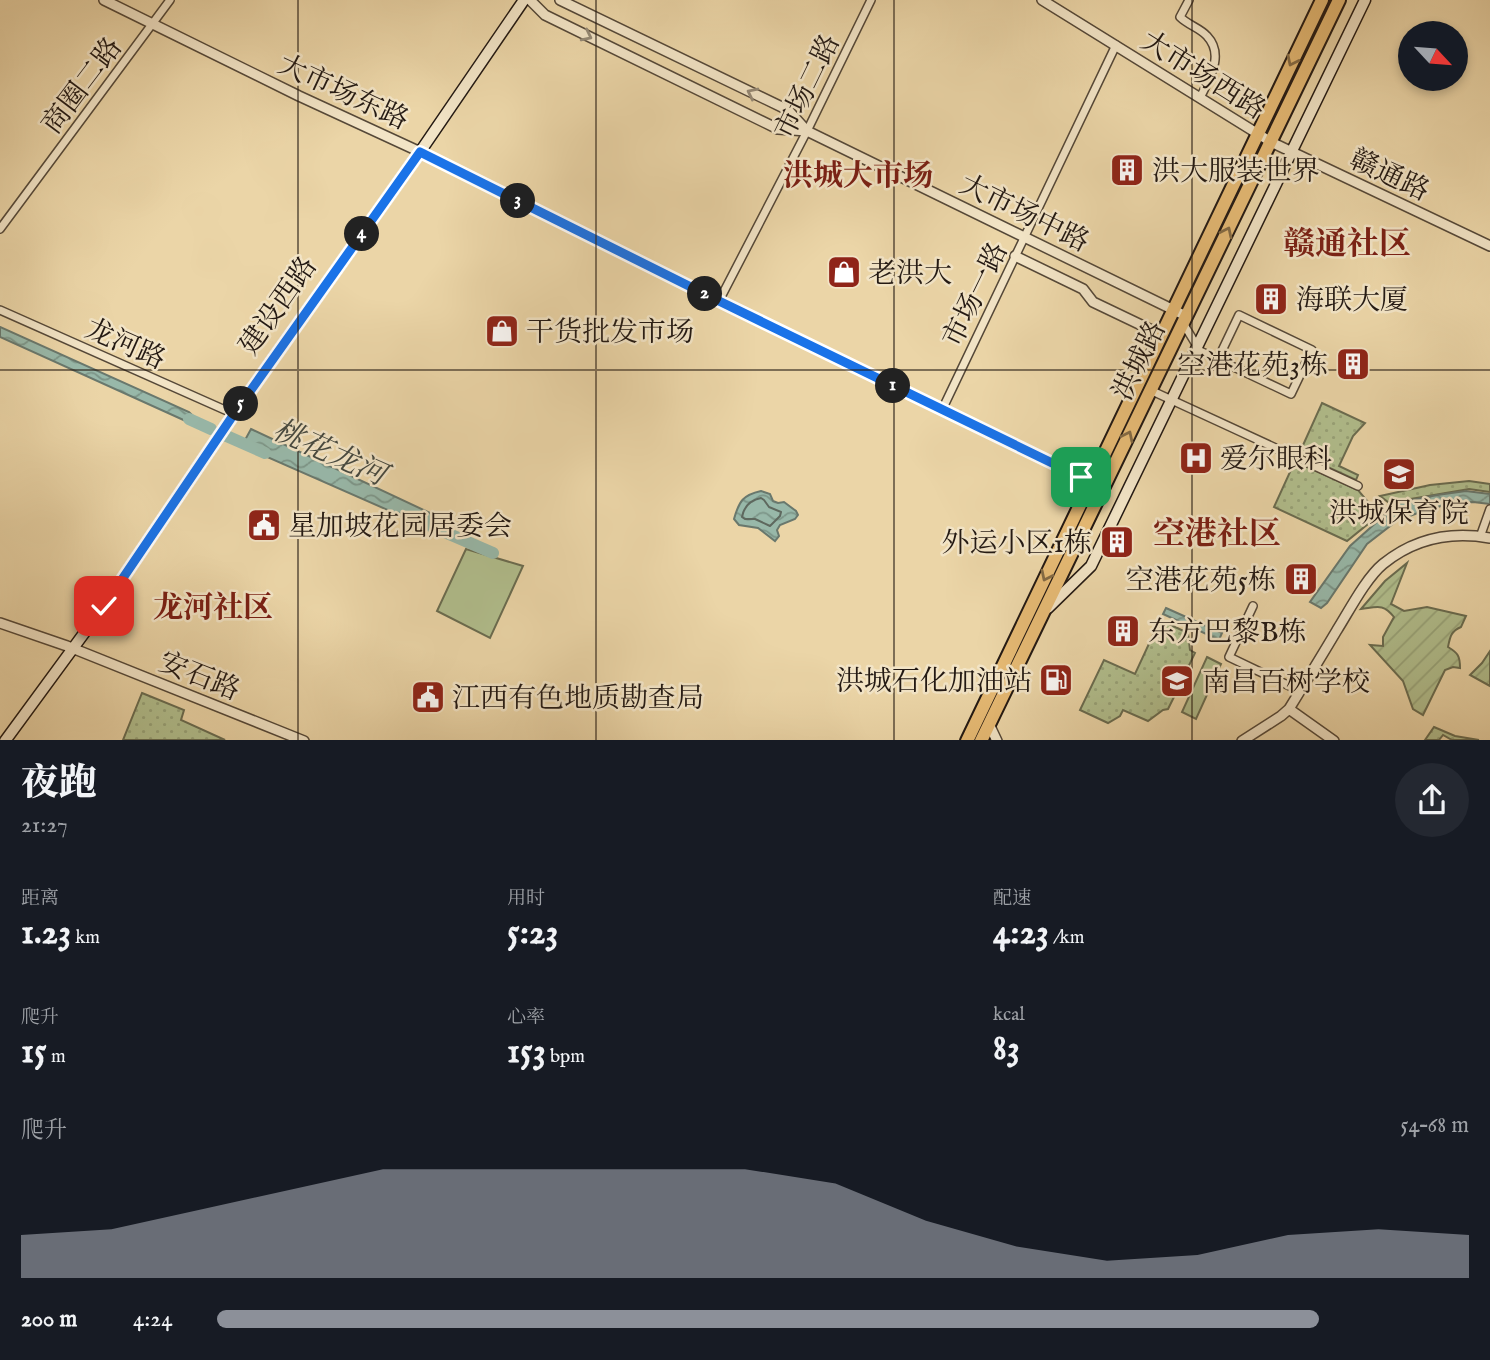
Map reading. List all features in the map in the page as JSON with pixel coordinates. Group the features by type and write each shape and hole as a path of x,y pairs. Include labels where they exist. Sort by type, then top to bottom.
{"highway":[{"name":"洪城路","path":"981,740 1150,390 1258,133 1322,0"},
{"name":"洪城路","path":"967,740 1162,335 1181,316 1271,142 1339,0"}],"main road":[{"name":"建设西路","path":"418,151 518,0"},
{"name":"建设西路","path":"5,740 524,0"},
{"path":"1042,614 1091,566 1365,0"},
{"name":"建设西路","path":"0,739 70,647"}],"street":[{"name":"大市场东路","path":"104,0 1092,482"},
{"name":"商圈二路","path":"0,229 170,0"},
{"name":"大市场中路","path":"530,0 545,15 778,129 807,131"},
{"name":"大市场中路","path":"560,0 788,110 807,131 1181,316"},
{"name":"市场二路","path":"719,301 871,0"},
{"name":"大市场西路","path":"1042,0 1271,142"},
{"path":"1189,0 1180,17 1208,36 1215,57 1213,71 1200,98"},
{"name":"市场一路","path":"942,410 1116,46"},
{"name":"赣通路","path":"1271,142 1490,246"},
{"path":"1015,256 1083,289 1093,302 1162,335"},
{"name":"龙河路","path":"0,310 232,413"},
{"path":"1181,316 1200,351 1291,394 1312,349 1239,315 1218,359"},
{"path":"1150,390 1358,486"},
{"path":"1242,740 1289,709 1359,594 1382,565 1408,548 1431,538 1458,534 1485,537 1484,526 1490,509"},
{"path":"1253,606 1229,657 1300,691"},
{"name":"安石路","path":"0,623 70,647 304,740"},
{"path":"1289,709 1334,740"},
{"path":"989,724 997,740"}],"green space":[{"path":"1322,403 1365,423 1353,436 1339,466 1358,475 1356,480 1299,454"},
{"path":"1295,461 1358,490 1379,515 1347,541 1274,507"},
{"path":"1469,481 1490,484 1490,492 1469,489 1399,501 1392,505 1380,496 1430,485"},
{"path":"466,549 523,566 490,638 437,611"},
{"path":"1407,563 1391,604 1404,611 1427,607 1466,616 1461,627 1452,635 1448,647 1458,655 1460,668 1445,670 1423,715 1413,709 1403,681 1370,645 1383,646 1383,637 1394,617 1383,608 1361,609 1385,581"},
{"path":"1160,620 1188,633 1190,650 1195,653 1182,680 1177,678 1173,686 1178,689 1168,709 1148,721 1123,710 1120,716 1108,723 1080,710 1104,660 1135,674"},
{"path":"1490,651 1490,686 1470,675"},
{"path":"1207,657 1221,664 1196,719 1182,712"},
{"path":"142,693 184,710 181,720 225,740 123,740"},
{"path":"1434,727 1455,736 1479,740 1452,740 1443,735 1439,740 1425,740"}],"water":[{"path":"0,327 189,412 210,432 0,337"},
{"path":"251,429 445,520 440,533 258,453 245,440"},
{"path":"761,491 770,494 773,501 784,502 798,515 780,525 777,530 779,536 775,541 758,528 739,525 734,519 743,500"},
{"path":"1466,491 1490,494 1490,504 1451,503 1398,520 1367,544 1327,603 1321,608 1310,602 1350,546 1398,503"},
{"path":"1166,608 1222,633 1219,640 1163,614"}],"waterway":[{"name":"桃花龙河","path":"189,419 211,429"},
{"name":"桃花龙河","path":"222,434 265,453"},
{"name":"桃花龙河","path":"426,524 493,553"}],"place":[{"name":"洪大服装世界","path":"1127,170"},
{"name":"老洪大","path":"844,272"},
{"name":"海联大厦","path":"1271,299"},
{"name":"干货批发市场","path":"502,331"},
{"name":"空港花苑3栋","path":"1353,364"},
{"name":"爱尔眼科","path":"1196,458"},
{"name":"洪城保育院","path":"1399,474"},
{"name":"星加坡花园居委会","path":"264,525"},
{"name":"外运小区1栋","path":"1117,542"},
{"name":"空港花苑5栋","path":"1301,579"},
{"name":"东方巴黎B栋","path":"1123,631"},
{"name":"洪城石化加油站","path":"1056,680"},
{"name":"南昌百树学校","path":"1177,681"},
{"name":"江西有色地质勘查局","path":"428,697"}],"district":[{"name":"洪城大市场","path":"858,175"},
{"name":"赣通社区","path":"1347,243"},
{"name":"空港社区","path":"1217,533"},
{"name":"龙河社区","path":"213,607"}],"route":[{"path":"104,606 234,414 420,152 1081,477"}]}
